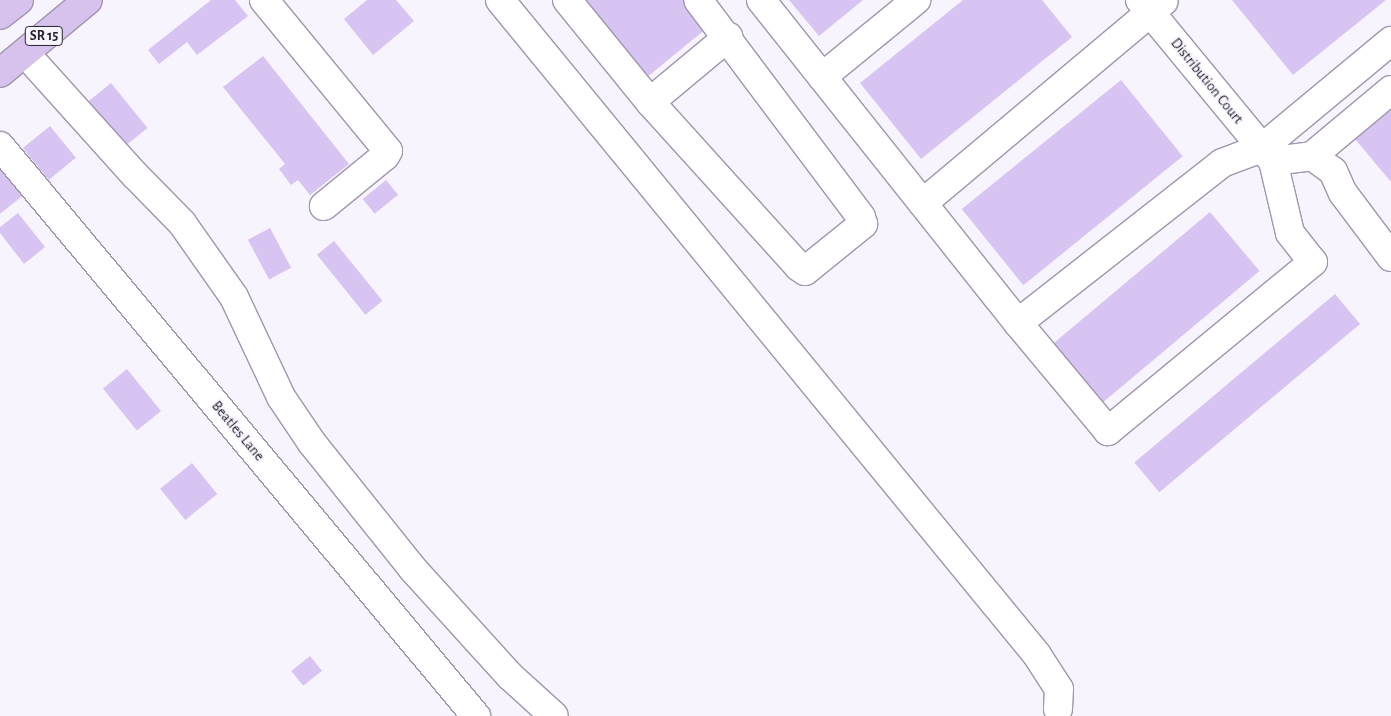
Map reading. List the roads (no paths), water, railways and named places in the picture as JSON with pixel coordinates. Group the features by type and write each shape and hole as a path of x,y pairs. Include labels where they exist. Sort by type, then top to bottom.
{"main road":[{"name":"SR 15","path":"0,15 19,0"},
{"path":"12,51 63,0"},
{"name":"SR 15","path":"0,73 12,51 88,0"}],"street":[{"path":"264,0 388,151 386,156 324,206"},
{"path":"500,0 1037,655 1060,689 1058,709"},
{"path":"567,0 650,102 799,267 805,271 863,224 861,216 698,0"},
{"path":"761,0 1018,323 1108,431 1313,262 1290,233 1268,155"},
{"path":"822,77 916,0"},
{"path":"923,203 1152,4"},
{"name":"Distribution Court","path":"1152,4 1268,155"},
{"path":"650,102 728,38"},
{"path":"1268,155 1391,41"},
{"path":"12,51 182,223 234,296 281,398 312,443 412,568 510,676 554,716"},
{"path":"1312,156 1391,90"},
{"name":"Beatles Lane","path":"0,146 476,716"},
{"path":"1018,323 1222,163 1268,155 1312,156 1333,171 1343,193 1391,257"}]}
